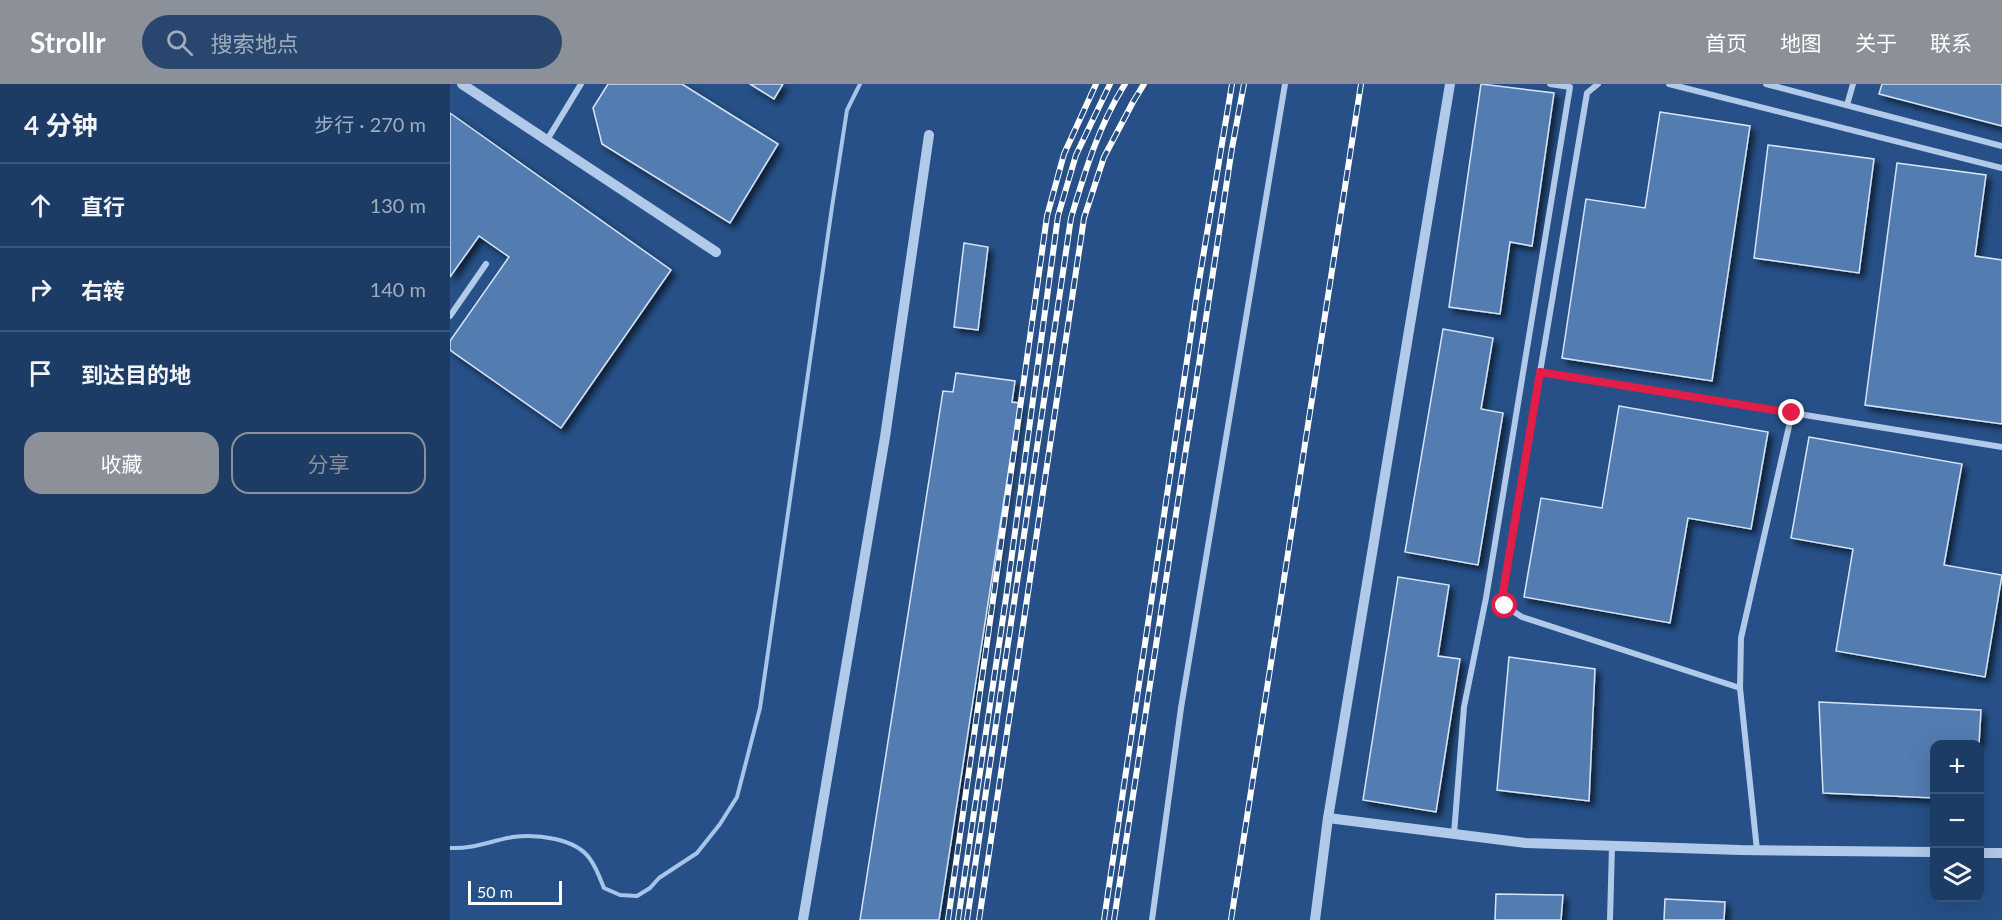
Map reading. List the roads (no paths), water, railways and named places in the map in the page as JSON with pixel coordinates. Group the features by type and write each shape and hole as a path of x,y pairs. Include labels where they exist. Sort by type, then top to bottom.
{"street":[{"path":"462,84 716,252"},
{"path":"547,140 581,84"},
{"path":"1152,920 1181,708 1285,84"},
{"path":"1315,920 1328,818 1450,84"},
{"path":"1454,834 1464,706 1486,598 1570,87 1550,84"},
{"path":"1598,84 1587,93 1503,592 1505,606 1522,617 1740,688"},
{"path":"1669,84 2002,168"},
{"path":"1766,84 2002,146"},
{"path":"1847,105 1853,84"},
{"path":"802,920 885,437 929,135"},
{"path":"450,316 486,264"},
{"path":"1540,372 2002,447"},
{"path":"1757,850 1740,688 1741,638 1792,413"},
{"path":"1328,818 1526,843 1757,850 1930,852"},
{"path":"1610,920 1612,846"},
{"path":"1984,853 2002,853"}],"waterway":[{"path":"450,848 475,846 513,837 533,836 555,839 584,852 594,866 604,888 620,895 637,896 650,888 659,878 697,853 720,824 737,797 760,708 847,110 860,84"}],"railway":[{"path":"948,920 1047,216 1064,154 1096,84"},
{"path":"958,920 1007,591 1058,216 1076,155 1110,84"},
{"path":"967,920 1071,218 1100,132 1125,84"},
{"path":"979,920 1084,218 1104,157 1144,84"},
{"path":"1104,920 1197,293 1232,84"},
{"path":"1114,920 1232,148 1244,84"},
{"path":"1231,920 1361,84"}]}
